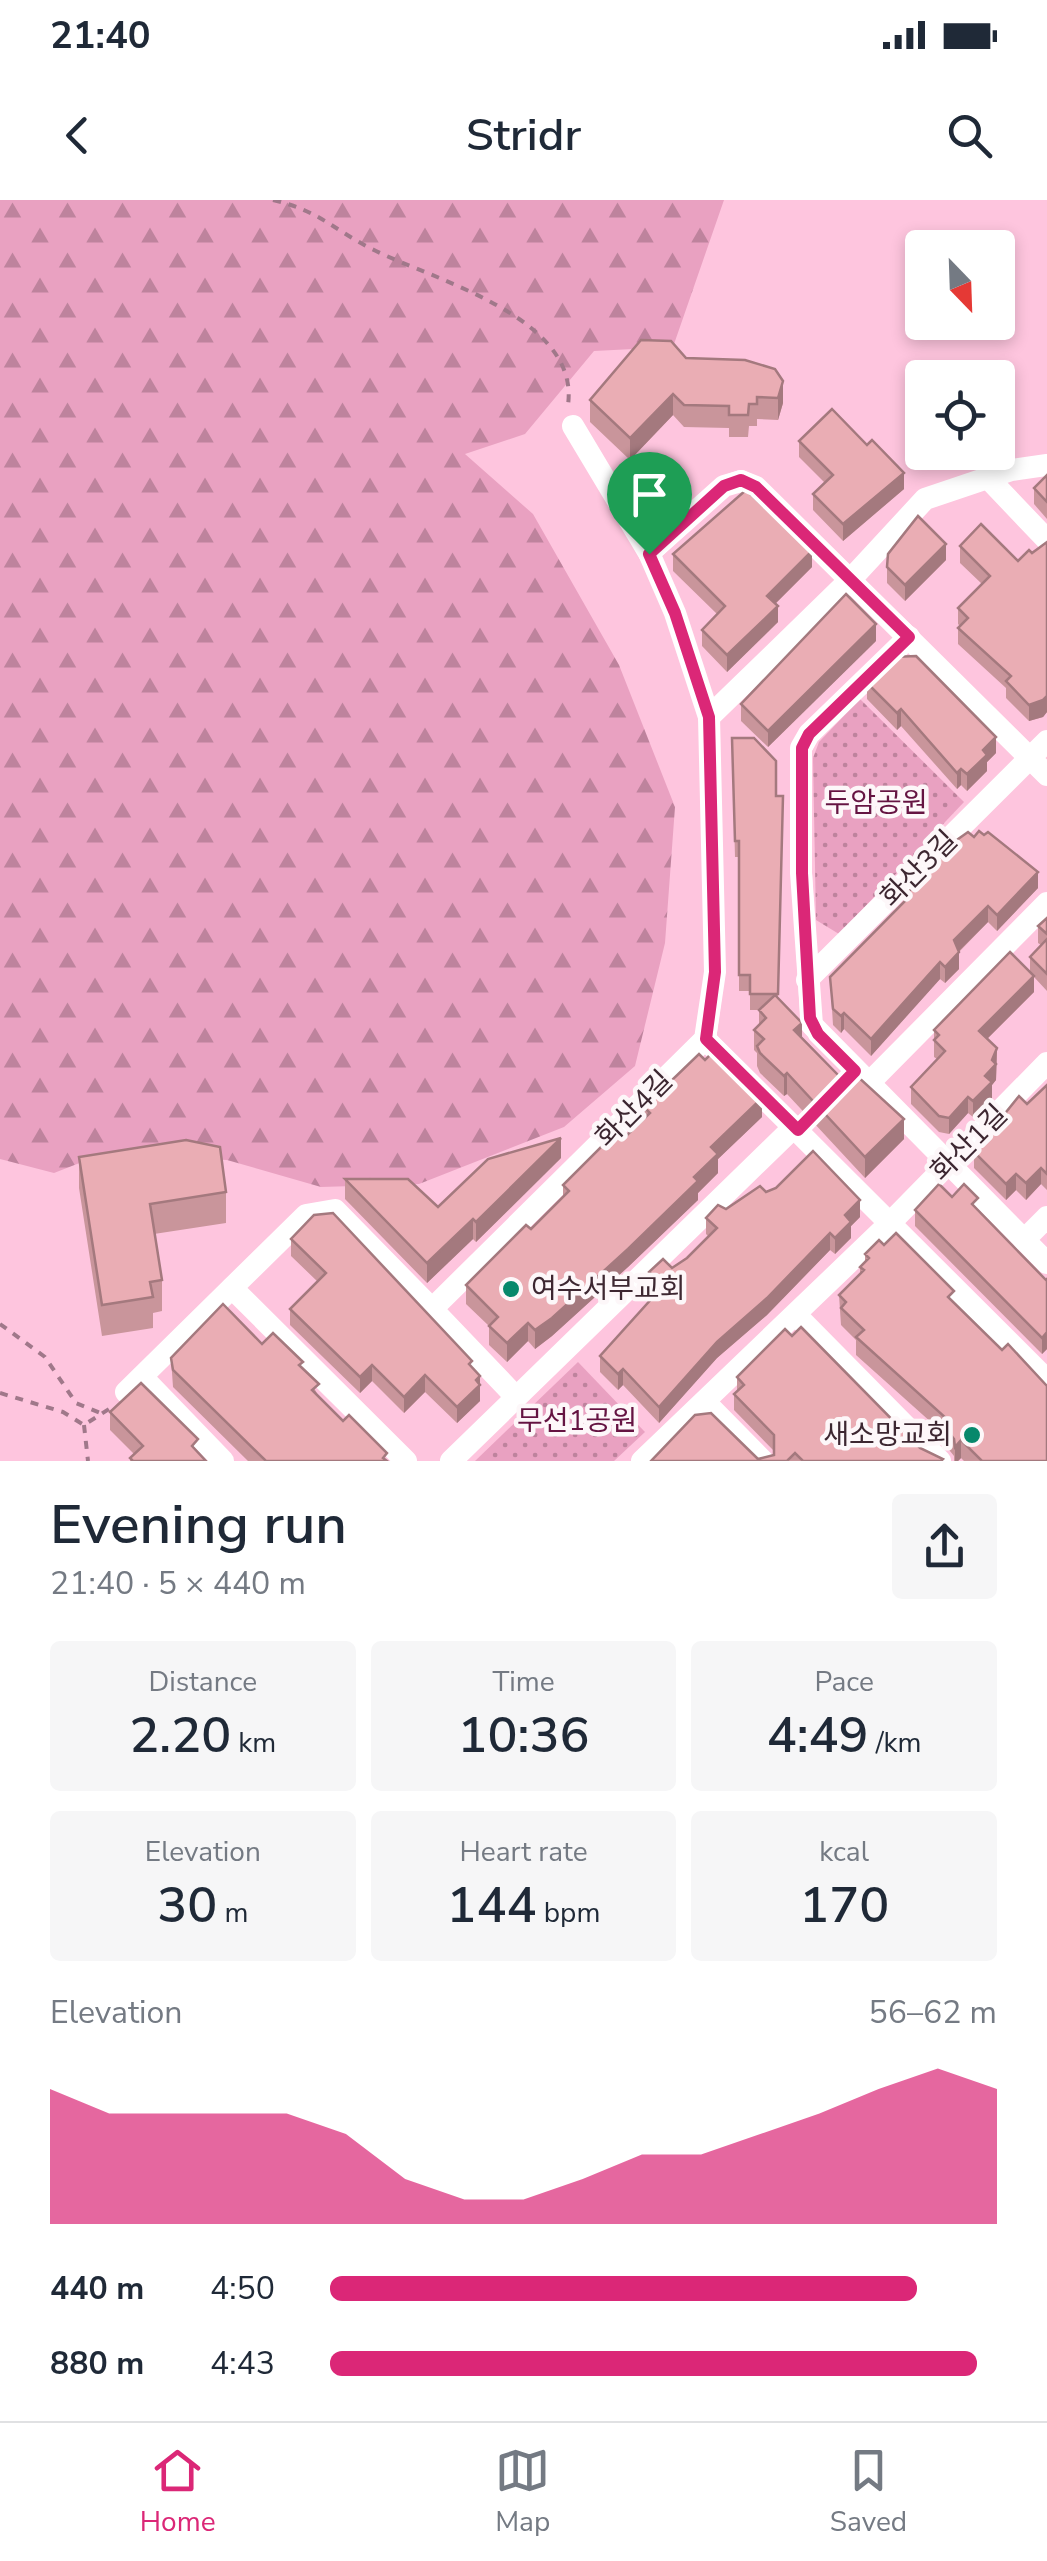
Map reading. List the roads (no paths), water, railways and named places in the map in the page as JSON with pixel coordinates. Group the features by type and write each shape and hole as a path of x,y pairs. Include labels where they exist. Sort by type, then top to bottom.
{"street":[{"path":"573,426 649,554 675,613 709,717 715,972 706,1039 1046,1377"},
{"path":"709,717 852,578 925,499 987,477 1047,464"},
{"path":"987,477 1047,540"},
{"name":"화산3길","path":"649,554 724,486 741,480 756,487 909,637 1041,758 807,980"},
{"path":"909,637 809,734 802,748 807,980 812,1026 1047,1262"},
{"path":"868,1084 1047,903"},
{"name":"화산4길","path":"432,1309 706,1039"},
{"name":"화산1길","path":"642,1461 890,1222 1047,1063"},
{"path":"450,1461 794,1126"},
{"path":"224,1461 134,1384 306,1215 335,1210 516,1397"},
{"path":"1024,1240 1047,1217"},
{"path":"232,1288 406,1461"},
{"path":"796,1314 940,1461"},
{"path":"706,1402 762,1461"}],"place":[{"name":"여수서부교회","path":"511,1289"},
{"name":"새소망교회","path":"972,1435"}],"park label":[{"name":"두암공원","path":"876,803"},
{"name":"무선1공원","path":"577,1421"}]}
